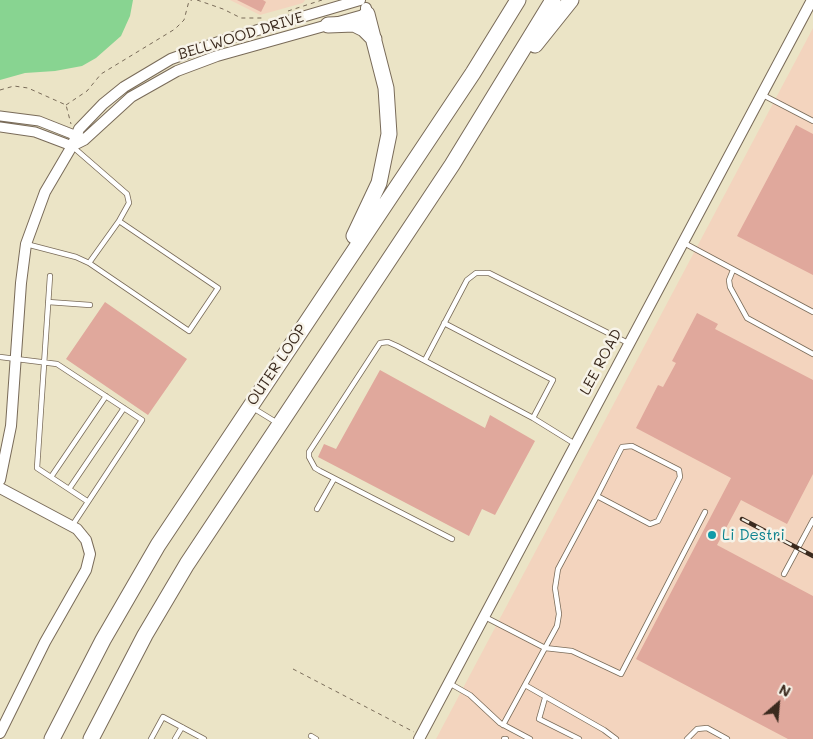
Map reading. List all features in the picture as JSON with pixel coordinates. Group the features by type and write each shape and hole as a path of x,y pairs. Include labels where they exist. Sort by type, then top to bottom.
{"highway":[{"name":"OUTER LOOP","path":"52,739 98,648 143,569 473,73 518,0"},
{"path":"91,739 128,667 173,587 279,424 437,188 496,95 552,0"},
{"path":"496,95 571,0"},
{"path":"321,300 374,196 387,152 390,122 389,103 364,5"},
{"path":"326,18 354,24 364,29 374,39"}],"street":[{"path":"326,18 338,0"},
{"name":"LEE ROAD","path":"420,738 760,93 812,0"},
{"name":"BELLWOOD DRIVE","path":"72,146 131,97 177,70 364,5"},
{"name":"BELLWOOD DRIVE","path":"80,138 86,121 112,96 159,65 203,47 326,18 364,5"},
{"path":"0,116 34,119 80,138"},
{"path":"0,127 35,132 72,146 45,192 26,244 20,283 10,433 0,480"},
{"path":"0,488 72,526 83,535 88,545 90,557 0,733"}],"lane":[{"path":"760,93 813,121"},
{"path":"72,146 127,194 129,202 119,221 89,263"},
{"path":"26,244 76,257 89,263 189,331 218,288 119,221"},
{"path":"682,242 813,312"},
{"path":"733,270 729,280 730,287 747,318 813,354"},
{"path":"424,360 466,280 476,273 489,273 628,343"},
{"path":"50,276 37,468 87,501"},
{"path":"48,302 90,305"},
{"path":"444,323 553,380 533,418"},
{"path":"452,539 334,479 315,468 309,457 309,452 372,351 380,343 388,342 424,360 533,418 575,444"},
{"path":"0,357 44,360 60,366 142,420 72,526"},
{"path":"51,477 106,396"},
{"path":"250,406 279,424"},
{"path":"69,489 124,408"},
{"path":"503,725 558,621 555,588 558,569 622,447 632,446 679,470 680,477 658,521 650,524 597,496"},
{"path":"317,509 334,479"},
{"path":"484,616 545,648 572,651 621,674 706,512"},
{"path":"784,574 813,520"},
{"path":"806,533 813,536"},
{"path":"449,683 470,695 503,725 530,739"},
{"path":"525,685 604,730 616,739"},
{"path":"545,698 539,719 579,739"},
{"path":"151,739 163,718 204,739"},
{"path":"175,739 182,727"},
{"path":"687,739 697,729 708,728 727,739"},
{"path":"311,736 316,739"}],"path":[{"path":"66,105 87,91 101,74 175,29 184,20 188,1 192,0"},
{"path":"197,0 223,9 241,18 267,18"},
{"path":"286,12 322,0"},
{"path":"0,90 14,86 28,88 66,105 80,138"},
{"path":"292,669 420,738"}],"shaded area":[{"path":"230,0 305,0 303,3 260,15"},
{"path":"813,28 813,739 436,739"}],"green space":[{"path":"0,0 133,0 130,16 121,36 96,58 82,66 55,71 25,73 0,80"}],"building":[{"path":"237,0 263,0 266,2 261,12"},
{"path":"796,125 813,134 813,275 737,236"},
{"path":"105,302 187,359 148,415 66,359"},
{"name":"Li Destri","path":"697,313 718,324 715,329 813,380 813,474 787,524 741,500 717,545 813,596 813,739 788,739 636,659 731,478 636,428 658,385 663,387 676,363 672,361"},
{"path":"380,370 485,428 490,415 535,441 495,515 482,509 469,536 318,457 324,444 336,449"}],"railway":[{"path":"742,519 813,556"}],"place":[{"name":"Li Destri","path":"712,535"}]}
